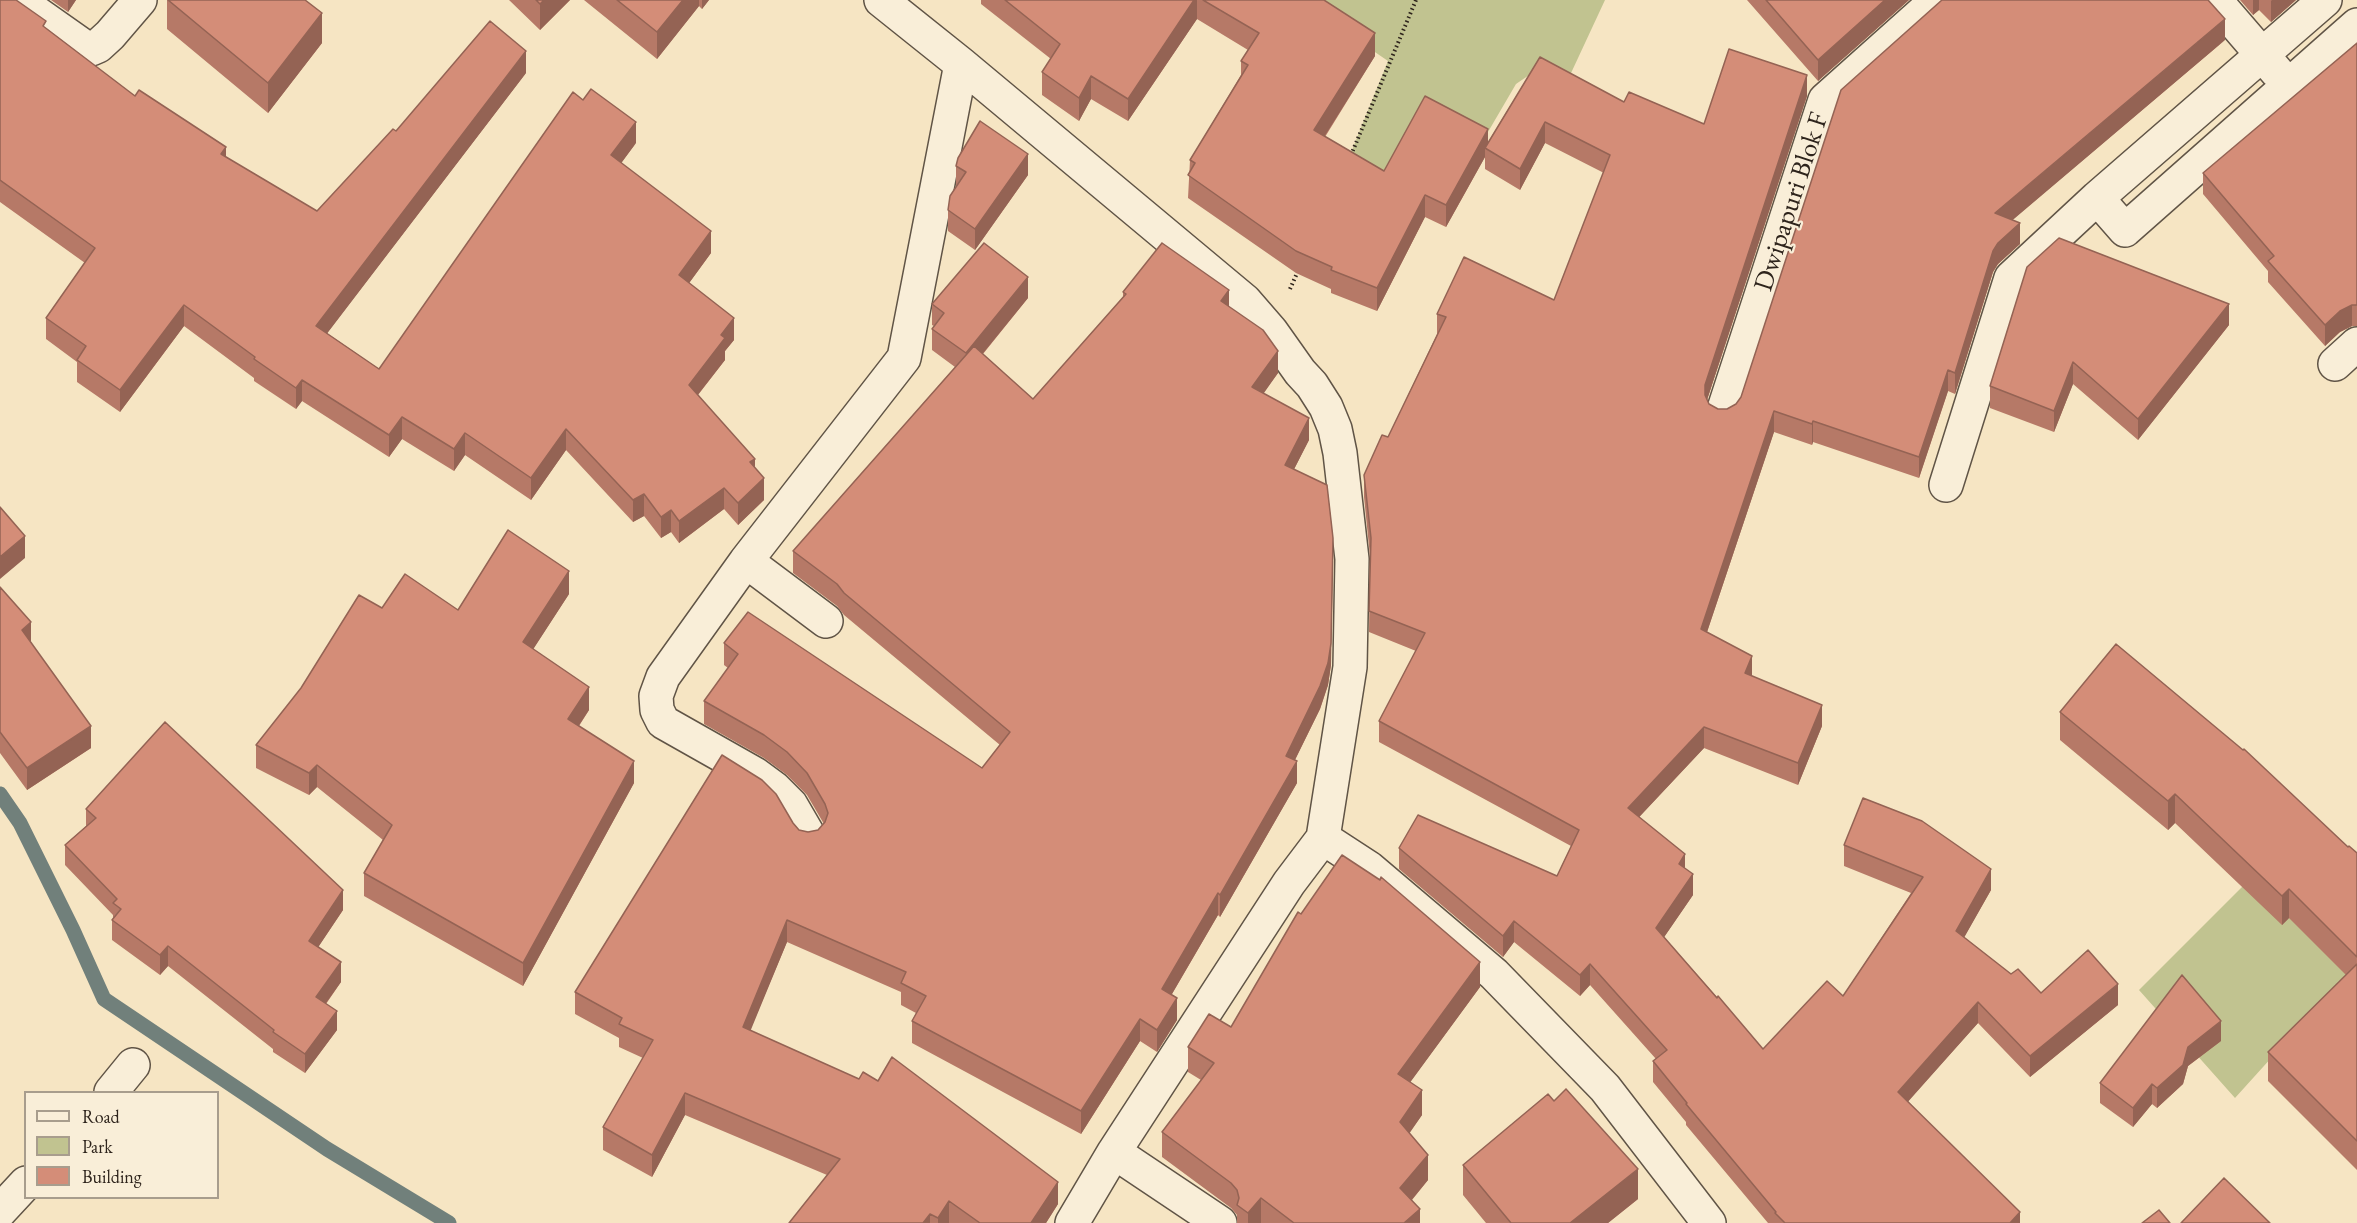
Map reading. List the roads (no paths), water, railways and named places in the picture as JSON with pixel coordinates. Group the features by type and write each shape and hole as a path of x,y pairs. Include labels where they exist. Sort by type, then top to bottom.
{"street":[{"path":"18,0 86,48 91,49 110,35 140,0"},
{"path":"880,0 961,64 1245,301 1271,331 1326,407 1335,429 1340,453 1352,559 1350,667 1323,838 1289,883 1114,1152 1072,1223"},
{"name":"Dwipapuri Blok F","path":"1724,412 1825,100 1937,0"},
{"path":"2215,0 2288,84"},
{"path":"1946,484 2011,278 2097,198 2325,0"},
{"path":"2097,198 2125,230 2357,25"},
{"path":"809,836 791,805 774,788 756,774 663,722 657,710 656,696 663,677 746,561 904,358 961,64"},
{"path":"746,561 826,621"},
{"path":"1323,838 1369,868 1494,974 1605,1088 1709,1223"},
{"path":"112,1091 133,1065"},
{"path":"1114,1152 1220,1223"},
{"path":"0,1211 24,1185"}],"waterway":[{"path":"0,794 20,823 104,999 327,1149 449,1223"}]}
